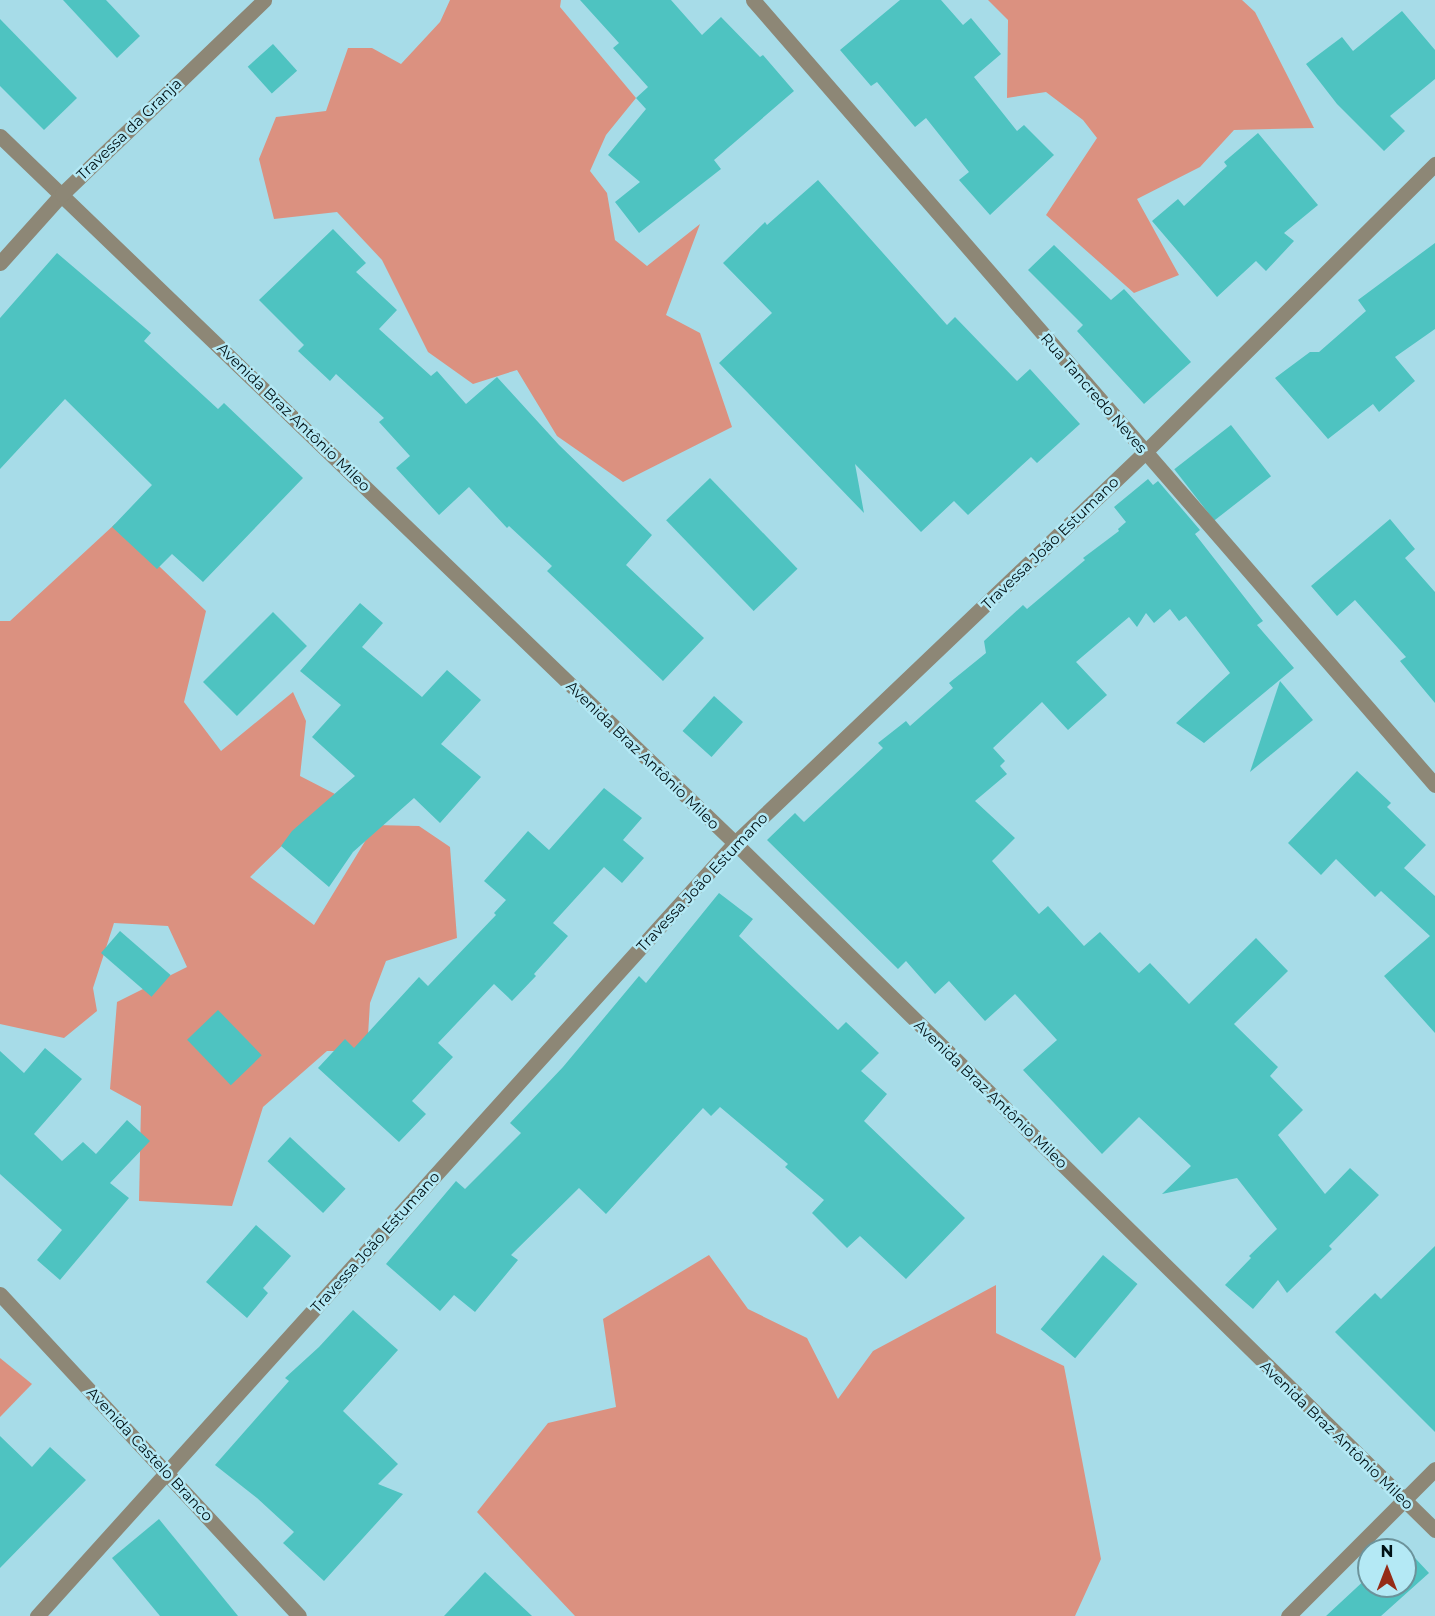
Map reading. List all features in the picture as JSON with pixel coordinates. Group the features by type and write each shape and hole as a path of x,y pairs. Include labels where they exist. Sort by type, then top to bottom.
{"street":[{"name":"Travessa da Granja","path":"0,263 62,194 264,0"},
{"name":"Rua Tancredo Neves","path":"753,0 1435,785"},
{"name":"Avenida Braz Antônio Mileo","path":"0,136 735,843 1435,1530"},
{"name":"Travessa João Estumano","path":"37,1616 735,843 1145,452 1435,164"},
{"name":"Avenida Castelo Branco","path":"0,1294 299,1616"},
{"path":"1288,1616 1435,1468"}],"shaded area":[{"path":"450,0 561,0 560,7 636,98 606,135 590,171 607,193 615,240 647,266 700,224 666,315 700,333 732,427 623,482 557,436 517,370 473,384 428,352 382,260 337,212 274,219 259,159 276,117 326,111 348,48 372,48 401,64 440,22"},
{"path":"988,0 1242,0 1255,12 1314,128 1234,130 1200,167 1137,199 1179,275 1134,293 1046,215 1097,138 1083,120 1046,92 1007,98 1008,20"},
{"path":"115,524 206,611 184,702 221,751 293,692 306,721 300,776 335,794 250,877 314,925 375,825 419,826 450,847 457,938 386,961 370,1003 367,1051 327,1051 263,1107 232,1206 139,1201 141,1106 110,1089 117,1002 187,967 168,926 114,923 93,988 97,1011 64,1038 0,1024 0,621 10,621"},
{"path":"709,1255 748,1309 807,1338 838,1399 873,1351 996,1285 996,1333 1064,1366 1101,1559 1075,1616 575,1616 477,1512 548,1423 616,1407 603,1319"},
{"path":"0,1358 32,1384 0,1417"}],"building":[{"path":"63,0 106,0 140,36 117,58"},
{"path":"580,0 671,0 702,35 721,17 760,57 763,55 794,91 714,160 721,169 639,233 615,202 640,182 608,155 646,109 636,98 648,87 613,48 619,43"},
{"path":"900,0 941,0 963,25 971,18 1001,54 974,77 1017,131 1024,125 1054,155 990,215 959,180 969,172 926,118 915,127 877,82 871,86 840,50"},
{"path":"1402,11 1435,50 1435,79 1390,116 1405,131 1384,151 1337,104 1306,64 1342,37 1353,51"},
{"path":"0,19 77,98 44,130 0,86"},
{"path":"273,44 297,71 272,94 248,67"},
{"path":"1258,133 1318,205 1284,233 1294,241 1266,271 1256,261 1217,297 1152,221 1178,199 1184,206 1227,166 1224,162"},
{"path":"818,180 947,325 955,317 1017,381 1030,369 1080,424 1037,463 1031,457 968,515 954,501 921,532 855,464 864,513 719,363 772,313 723,263 765,222 767,225"},
{"path":"333,229 366,263 356,272 397,310 379,329 431,376 437,371 466,404 497,377 559,445 652,535 626,565 704,638 663,681 547,571 552,566 509,526 507,528 469,487 439,515 396,468 410,456 379,422 384,418 336,374 330,381 298,351 304,345 259,300"},
{"path":"1435,243 1435,329 1395,357 1415,381 1379,412 1373,404 1328,439 1275,378 1310,352 1319,352 1366,311 1358,300"},
{"path":"1054,245 1111,300 1124,289 1191,362 1144,404 1077,331 1083,325 1028,270"},
{"path":"57,253 151,333 144,341 218,409 224,403 303,478 203,582 172,554 157,569 112,527 152,485 65,399 0,469 0,318"},
{"path":"1231,425 1271,476 1214,521 1174,469"},
{"path":"710,478 798,569 754,611 666,520"},
{"path":"1148,479 1153,485 1158,481 1200,530 1195,534 1263,621 1257,625 1294,668 1204,743 1176,723 1230,673 1186,616 1179,621 1170,609 1154,623 1146,613 1137,627 1129,617 1076,662 1107,695 1068,730 1042,702 993,748 1005,761 1000,766 1007,774 975,801 1015,838 992,861 1039,914 1048,906 1084,946 1100,932 1139,973 1150,963 1189,1004 1256,938 1288,971 1234,1024 1278,1067 1270,1076 1303,1110 1278,1135 1325,1194 1350,1168 1379,1195 1329,1246 1332,1249 1287,1293 1278,1280 1253,1309 1225,1285 1251,1258 1249,1256 1277,1229 1237,1178 1162,1194 1191,1166 1139,1117 1102,1154 1023,1070 1057,1040 1015,994 985,1021 949,981 935,994 906,961 898,969 767,840 795,813 804,822 883,748 878,743 906,721 910,726 953,688 949,683 986,653 984,641 1023,605 1027,609 1085,560 1083,558 1119,531 1118,529 1126,522 1114,507"},
{"path":"1390,519 1415,549 1405,558 1435,592 1435,703 1400,661 1406,657 1355,600 1337,616 1311,586"},
{"path":"360,603 383,623 362,647 422,697 447,670 481,700 441,744 481,777 440,823 414,798 353,852 329,887 281,846 292,831 355,776 312,737 341,705 300,671"},
{"path":"273,612 307,646 237,716 203,682"},
{"path":"1280,681 1313,720 1250,772"},
{"path":"714,696 743,722 712,757 683,731"},
{"path":"1357,771 1391,803 1387,807 1426,845 1404,868 1435,896 1435,1033 1384,976 1430,936 1381,891 1375,897 1336,859 1321,875 1288,843"},
{"path":"604,788 642,818 623,840 644,858 622,883 604,867 553,923 568,936 534,974 536,976 512,1001 494,984 438,1043 453,1057 412,1101 426,1114 399,1142 318,1068 345,1039 354,1048 419,977 428,986 496,915 494,913 506,900 484,881 528,831 549,850"},
{"path":"719,893 753,919 739,936 838,1030 846,1022 879,1053 861,1071 887,1094 864,1121 965,1218 906,1279 860,1236 847,1248 812,1213 824,1200 785,1167 788,1164 720,1107 711,1116 703,1108 606,1214 579,1188 511,1255 518,1260 475,1312 454,1295 440,1311 386,1264 456,1181 465,1189 521,1133 510,1123 563,1067 639,976 646,983"},
{"path":"120,931 171,975 152,997 101,953"},
{"path":"218,1010 262,1055 231,1085 187,1040"},
{"path":"45,1048 82,1079 34,1134 62,1161 83,1142 96,1154 127,1120 150,1141 110,1183 129,1198 60,1280 37,1260 62,1230 0,1174 0,1051 24,1073"},
{"path":"290,1137 346,1189 323,1213 267,1161"},
{"path":"256,1225 291,1256 263,1288 268,1293 247,1318 206,1282"},
{"path":"1435,1246 1435,1432 1335,1332 1375,1293 1381,1299"},
{"path":"1103,1255 1137,1284 1075,1358 1041,1329"},
{"path":"353,1310 398,1350 343,1411 398,1464 378,1484 403,1494 324,1581 283,1543 294,1532 257,1498 215,1465 289,1381 285,1378 319,1347"},
{"path":"0,1436 32,1467 50,1447 86,1480 0,1568"},
{"path":"159,1519 238,1616 160,1616 112,1558"},
{"path":"1417,1560 1429,1573 1417,1584"},
{"path":"485,1572 532,1616 444,1616"},
{"path":"1357,1587 1357,1598 1401,1598 1381,1616 1326,1616"}]}
